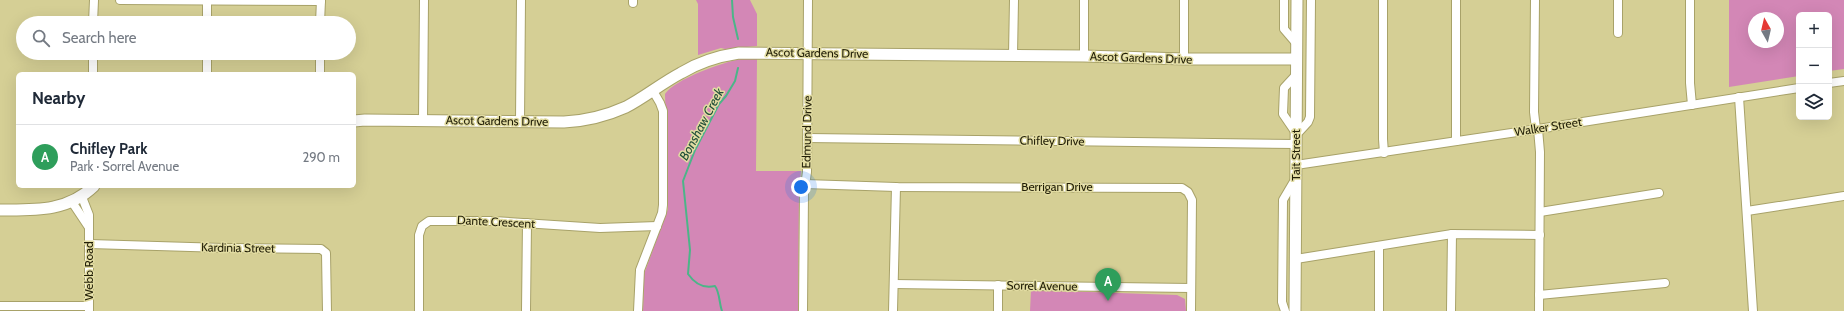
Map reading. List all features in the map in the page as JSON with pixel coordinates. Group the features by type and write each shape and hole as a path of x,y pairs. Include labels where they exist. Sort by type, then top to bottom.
{"street":[{"path":"93,16 94,0"},
{"path":"120,0 320,0 320,16"},
{"path":"423,120 424,0"},
{"path":"520,121 521,0"},
{"name":"Edmund Drive","path":"802,311 807,138 808,0"},
{"path":"1013,55 1014,0"},
{"path":"1084,0 1084,56"},
{"path":"1184,0 1184,60"},
{"path":"1284,0 1284,29 1296,43"},
{"name":"Tait Street","path":"1295,311 1297,0"},
{"path":"1296,137 1308,122 1310,117 1311,0"},
{"path":"1383,0 1384,153"},
{"path":"1456,0 1456,141"},
{"path":"1535,0 1534,112 1540,152 1539,311"},
{"path":"1618,0 1618,33"},
{"path":"1690,0 1690,86 1692,105"},
{"path":"207,1 207,16"},
{"name":"Ascot Gardens Drive","path":"356,121 572,121 592,118 626,107 687,70 722,56 746,53 1084,56 1184,60 1296,59"},
{"path":"93,60 93,72"},
{"path":"207,60 207,72"},
{"path":"320,60 320,72"},
{"path":"1832,83 1844,81"},
{"name":"Walker Street","path":"1296,165 1384,153 1796,88"},
{"path":"638,311 640,270 657,226 663,205 663,111 660,103 652,91"},
{"path":"1739,97 1753,311"},
{"name":"Chifley Drive","path":"807,138 1296,137"},
{"path":"1285,311 1282,302 1283,204 1284,196 1296,178"},
{"name":"Berrigan Drive","path":"805,184 896,187 1184,189 1190,194 1192,200 1191,311"},
{"path":"893,311 896,187"},
{"path":"0,210 38,210 77,200 92,188"},
{"path":"1540,212 1658,193"},
{"path":"1747,211 1844,196"},
{"name":"Webb Road","path":"77,200 89,231 89,308"},
{"name":"Dante Crescent","path":"419,311 419,235 423,224 435,220 527,223 600,228 657,226"},
{"path":"526,311 527,223"},
{"path":"1296,259 1452,234 1540,235"},
{"path":"1451,311 1452,234"},
{"name":"Kardinia Street","path":"90,244 321,249 326,253 327,261 327,311"},
{"path":"1379,246 1379,311"},
{"path":"1539,296 1665,283"},
{"name":"Sorrel Avenue","path":"894,284 1191,288"},
{"path":"998,285 998,311"},
{"path":"0,306 89,308"}],"shaded area":[{"path":"696,0 750,0 757,14 757,46 725,49 721,48 698,55 698,4"},
{"path":"1729,0 1844,0 1844,69 1832,71 1832,12 1796,12 1796,76 1729,87"},
{"path":"741,59 757,59 756,171 801,171 799,190 798,311 643,311 644,274 668,209 665,94 670,88 689,77 712,67"},
{"path":"1031,290 1177,295 1185,299 1186,311 1030,311"}],"waterway":[{"name":"Bonshaw Creek","path":"732,0 733,17 738,39"},
{"name":"Bonshaw Creek","path":"722,311 718,292 715,286 707,287 700,285 693,281 688,274 690,250 683,181 695,150 719,104 735,81 738,68"}],"place":[{"name":"Chifley Park","path":"1108,301"}]}
